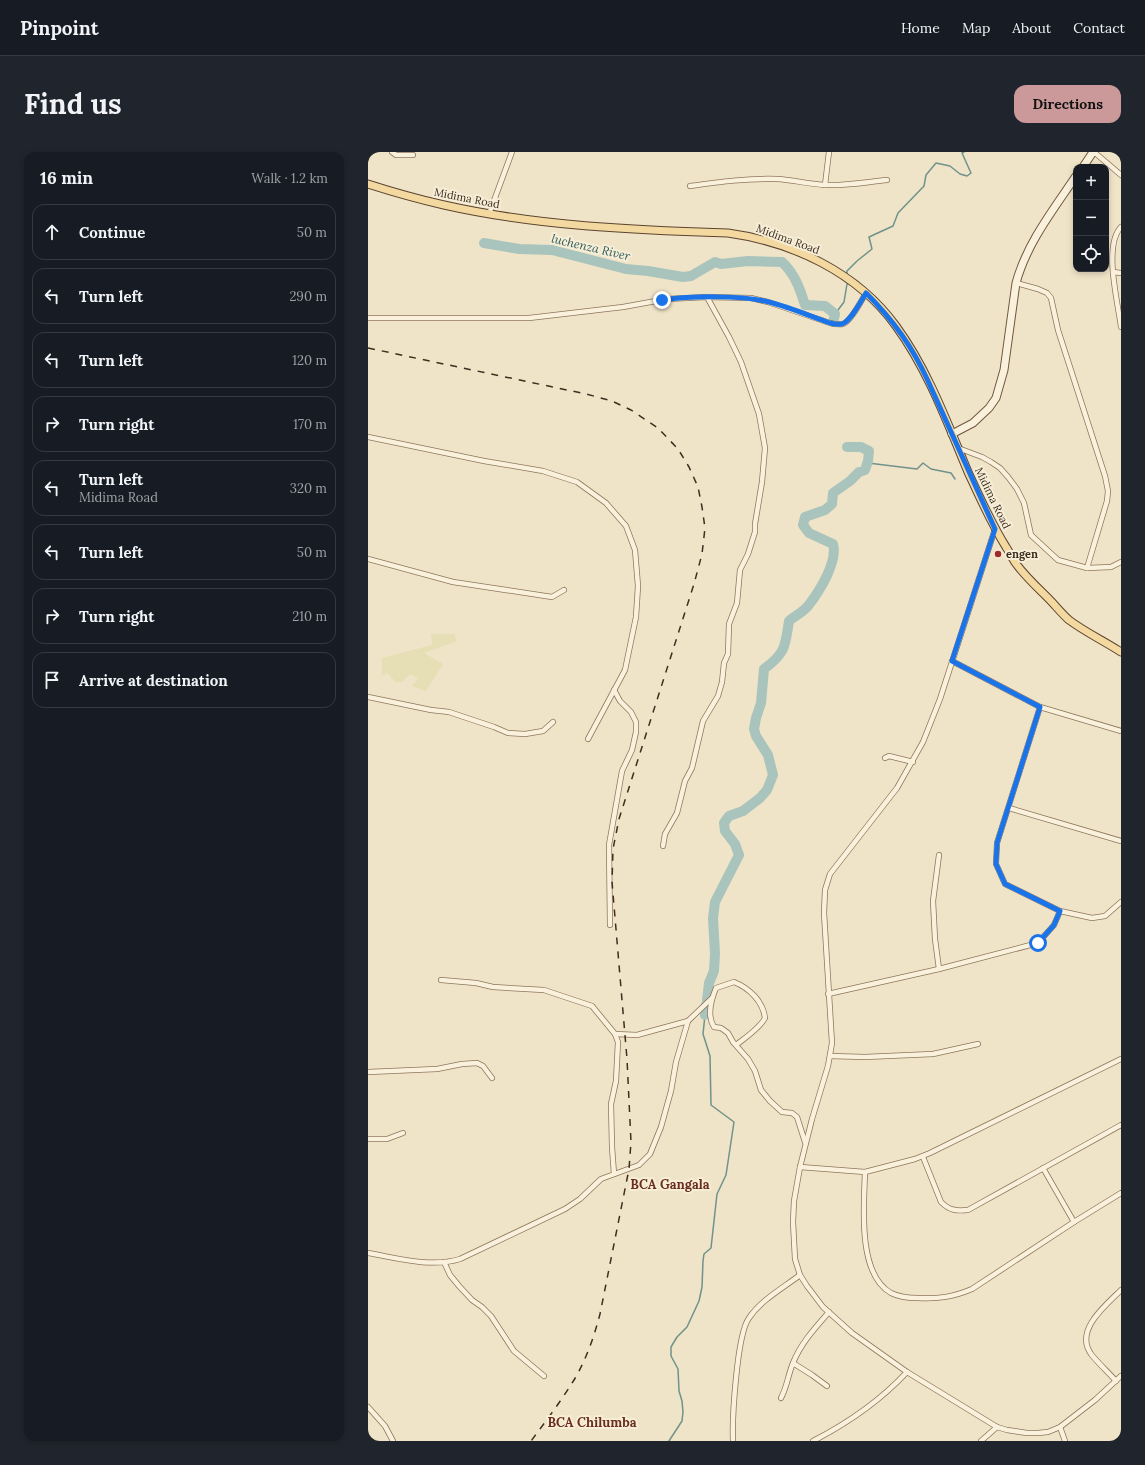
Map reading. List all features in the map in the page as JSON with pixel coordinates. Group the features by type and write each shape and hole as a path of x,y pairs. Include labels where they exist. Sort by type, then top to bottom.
{"main road":[{"name":"Midima Road","path":"368,184 438,204 490,214 571,225 728,233 750,236 772,242 819,261 866,293 882,309 905,339 924,371 995,529 1017,565 1069,620 1121,652"}],"street":[{"path":"392,152 396,156 413,155"},
{"path":"490,214 512,152"},
{"path":"826,185 829,152"},
{"path":"1084,164 1094,152 1121,175"},
{"path":"690,186 731,181 770,179 826,185 841,185 887,180"},
{"path":"952,434 973,423 996,398 1004,370 1016,283 1022,264 1030,247 1073,180"},
{"path":"1121,227 1117,231 1113,244 1113,272 1121,327"},
{"path":"1113,272 1121,273"},
{"path":"1016,283 1038,289 1047,293 1051,298 1058,330 1105,476 1108,491 1107,500 1087,568"},
{"path":"368,318 529,318 623,307 667,299 707,297 751,298 768,302 838,325 849,319 866,293"},
{"path":"663,846 665,834 677,813 685,781 692,768 703,721 718,696 722,682 724,663 728,654 729,624 737,603 740,570 755,532 765,448 759,414 741,362 730,337 707,297"},
{"path":"368,437 484,461 543,471 577,482 606,503 626,526 635,550 638,586 636,617 625,670 588,739"},
{"path":"958,448 982,457 1000,468 1017,489 1024,503 1031,535 1058,560 1087,568 1111,567 1121,562"},
{"path":"995,529 932,721 913,762 897,788 838,863 826,882 824,913 828,994 832,1037 830,1056 800,1167 794,1201 793,1222 795,1259 800,1275 815,1296 829,1312 852,1333 907,1372 997,1427 1027,1434 1048,1432 1060,1427 1121,1376"},
{"path":"368,559 453,582 552,596 564,590"},
{"path":"952,661 1040,707 1121,731"},
{"path":"610,925 609,845 622,771 632,750 636,732 636,722 632,712 620,702 614,690"},
{"path":"368,697 431,710 449,712 508,733 525,734 543,730 553,722"},
{"path":"1040,707 997,843 996,864 1005,884 1060,911 1092,918 1099,917 1105,916 1121,902"},
{"path":"885,758 889,756 913,762"},
{"path":"1009,808 1121,842"},
{"path":"939,855 934,902 935,939 939,969"},
{"path":"828,994 939,969 1038,943 1054,925 1060,911"},
{"path":"441,980 476,983 493,987 544,990 584,1002 592,1006 615,1034 618,1042 616,1081 611,1104 614,1174"},
{"path":"736,1046 763,1022 765,1018 762,1006 753,995 741,985 734,982 716,988 712,998 710,1014 711,1021 714,1027 720,1028 728,1033 736,1046 753,1065 761,1090 770,1101 782,1112 792,1113 797,1117 806,1144"},
{"path":"615,1034 637,1035 688,1021 712,998"},
{"path":"368,1254 420,1261 444,1262 460,1259 564,1209 580,1199 601,1179 639,1165 650,1154 661,1128 671,1091 676,1062 688,1021"},
{"path":"830,1056 864,1057 933,1054 978,1044"},
{"path":"800,1167 865,1172 923,1157 1121,1058"},
{"path":"368,1072 429,1070 462,1064 477,1064 483,1066 492,1078"},
{"path":"923,1157 941,1202 947,1208 954,1211 968,1210 1121,1125"},
{"path":"368,1139 387,1139 403,1133"},
{"path":"1043,1168 1074,1222"},
{"path":"865,1172 864,1227 867,1254 879,1282 892,1293 909,1298 938,1299 958,1295 972,1289 1121,1193"},
{"path":"444,1262 450,1275 472,1300 491,1316 514,1350 544,1376"},
{"path":"732,1441 737,1374 744,1326 754,1311 800,1275"},
{"path":"1116,1381 1090,1353 1086,1335 1090,1324 1121,1290"},
{"path":"780,1398 802,1344 829,1312"},
{"path":"793,1363 827,1386"},
{"path":"813,1441 843,1424 875,1402 893,1387 907,1372"},
{"path":"368,1407 385,1426 393,1441"},
{"path":"981,1441 997,1427"},
{"path":"1060,1427 1065,1441"}],"shaded area":[{"path":"431,634 454,634 457,641 424,653 443,664 426,691 412,686 418,678 410,674 402,682 396,682 386,672 386,675 382,675 382,658 432,645"}],"waterway":[{"path":"847,273 847,271 857,261 872,249 869,237 893,226 898,213 924,186 926,175 936,163 950,166 960,174 967,176 971,173 962,153 964,152"},
{"name":"luchenza River","path":"484,243 519,249 552,250 626,269 683,277 691,276 715,262 721,264 748,261 782,262 794,277 805,305 825,306 835,314 833,322"},
{"path":"835,314 844,302 847,284"},
{"path":"707,1000 709,983 714,971 715,954 713,918 715,902 739,855 735,844 725,831 724,823 729,816 743,811 760,798 767,790 773,775 768,755 756,736 754,729 761,703 764,669 781,653 785,643 789,621 808,606 822,585 830,568 833,559 833,544 809,533 803,525 805,517 825,510 832,504 833,493 850,481 859,472 865,470 869,451 861,447 847,447"},
{"path":"868,463 917,469 923,463 931,469 951,473 955,479"},
{"path":"705,1015 706,1005"},
{"path":"669,1441 682,1421 683,1412 679,1391 678,1369 671,1356 671,1347 677,1337 687,1327 699,1301 702,1287 704,1254 711,1248 717,1194 726,1175 734,1122 711,1105 710,1056 703,1034 705,1015"}],"railway":[{"path":"368,348 586,394 612,401 631,410 658,428 678,449 689,467 698,487 702,507 705,528 702,554 694,584 619,819 613,849 612,882 627,1059 631,1142 629,1169 600,1314 592,1340 574,1380 531,1441"}],"place":[{"name":"engen","path":"998,554"}],"district":[{"name":"BCA Gangala","path":"670,1184"},
{"name":"BCA Chilumba","path":"592,1422"}],"route":[{"path":"662,300 707,297 751,298 768,302 838,325 849,319 866,293 895,324 917,359 995,529 952,661 1040,707 997,843 996,864 1005,884 1060,911 1054,925 1038,943"}]}
